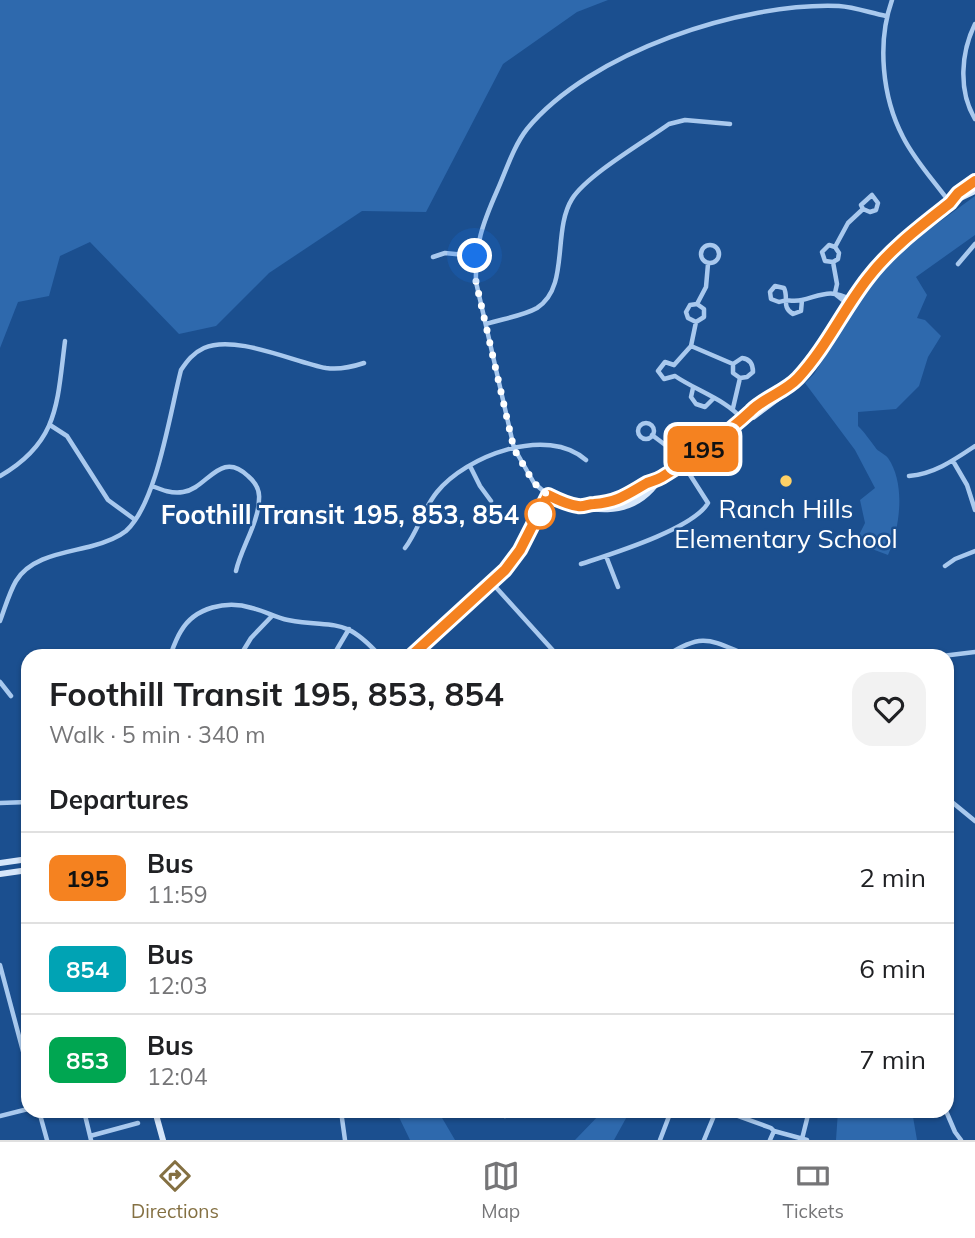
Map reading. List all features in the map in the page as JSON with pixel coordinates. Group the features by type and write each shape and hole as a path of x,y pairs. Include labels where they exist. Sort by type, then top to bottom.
{"main road":[{"path":"419,649 505,570 520,550 548,495 582,507 616,501 648,482 659,480 743,420 750,411 775,392 782,391 796,380 818,355 869,277 894,249 975,181"},
{"path":"950,203 975,191"},
{"path":"0,863 21,860"},
{"path":"0,874 21,871"},
{"path":"157,1118 163,1140"}],"street":[{"path":"892,0 886,16 883,58 895,120 914,156 950,203"},
{"path":"548,495 534,483 514,449 476,282 475,256 485,218 526,131 554,101 603,68 672,37 763,10 841,6 886,16"},
{"path":"975,24 966,42 963,79 969,110 975,119"},
{"path":"485,324 536,309 549,296 556,280 562,224 570,201 581,186 669,124 685,120 730,124"},
{"path":"835,247 848,223 863,209"},
{"path":"712,244 720,254 716,262 708,264 702,260 701,253 705,246 712,244"},
{"path":"958,264 975,244"},
{"path":"829,245 835,247 839,256 833,262 825,261 822,252 829,245"},
{"path":"433,257 445,253 475,256"},
{"path":"833,262 837,285 835,294"},
{"path":"696,322 688,318 686,312 690,305 697,304 704,293 708,264"},
{"path":"803,300 803,309 795,315 788,310 785,300 803,300 825,293 835,294 851,303"},
{"path":"696,322 701,320 705,313 697,304"},
{"path":"674,365 691,346 696,322"},
{"path":"0,476 32,453 43,440 58,394 65,341"},
{"path":"0,621 16,581 30,566 116,538 127,530 152,486 181,370 191,355 206,346 239,344 328,368 346,368 364,363"},
{"path":"691,346 733,364"},
{"path":"733,364 742,358 750,360 753,372 740,378"},
{"path":"674,365 665,362 658,371 659,374 664,379 675,376 733,408 743,420"},
{"path":"733,364 733,373 740,378"},
{"path":"674,365 675,376"},
{"path":"733,408 740,378"},
{"path":"693,388 691,397 700,407 709,405 713,399"},
{"path":"50,425 67,436 107,500 134,520"},
{"path":"581,564 649,540 703,512 708,503 676,453 652,435"},
{"path":"405,548 437,491 487,455 535,445 561,446 586,460"},
{"path":"909,476 923,475 953,461 975,446"},
{"path":"953,461 967,485 975,510"},
{"path":"470,466 491,500"},
{"path":"152,486 169,492 184,492 196,488 207,476 219,469 231,467 243,471 255,482 260,498 236,571"},
{"path":"945,566 975,551"},
{"path":"606,556 618,587"},
{"path":"492,583 552,649"},
{"path":"173,649 181,630 198,614 218,605 238,604 296,622 336,624 360,636 373,649"},
{"path":"244,649 272,616"},
{"path":"337,649 349,629"},
{"path":"676,649 685,643 704,639 731,649"},
{"path":"954,655 975,652"},
{"path":"0,682 11,696"},
{"path":"0,803 21,802"},
{"path":"954,804 975,821"},
{"path":"0,965 21,1044"},
{"path":"0,1116 21,1111"},
{"path":"41,1118 47,1140"},
{"path":"86,1118 90,1138 138,1123"},
{"path":"342,1118 345,1140"},
{"path":"660,1140 668,1118"},
{"path":"704,1140 713,1118"},
{"path":"740,1118 804,1139 808,1118"},
{"path":"949,1118 961,1140"},
{"path":"770,1140 774,1131"}],"shaded area":[{"path":"0,0 608,0 577,12 503,64 426,212 362,211 269,273 216,326 179,334 90,242 60,256 49,296 18,302 0,348"},
{"path":"975,196 975,235 916,277 927,295 917,318 925,320 941,336 928,357 919,386 896,409 858,412 858,426 876,449 888,458 897,480 898,519 888,555 872,549 859,535 865,523 860,500 875,488 855,450 805,383 814,374 874,279 905,247"},
{"path":"399,1118 442,1118 455,1140 410,1140"},
{"path":"596,1118 626,1118 614,1140 575,1140"},
{"path":"838,1118 913,1118 917,1140 836,1140"}],"bus line":[{"name":"195","path":"419,649 505,570 520,550 548,495 582,507 591,503 616,501 627,496 648,482 659,480 724,435 775,392 782,391 796,380 818,355 852,300 888,255 975,181"}],"place":[{"name":"Ranch Hills Elementary School","path":"786,481"},
{"name":"Foothill Transit 195, 853, 854","path":"540,514"}],"route":[{"path":"475,256 476,282 514,449 534,483 548,495 539,516 540,514"}]}
